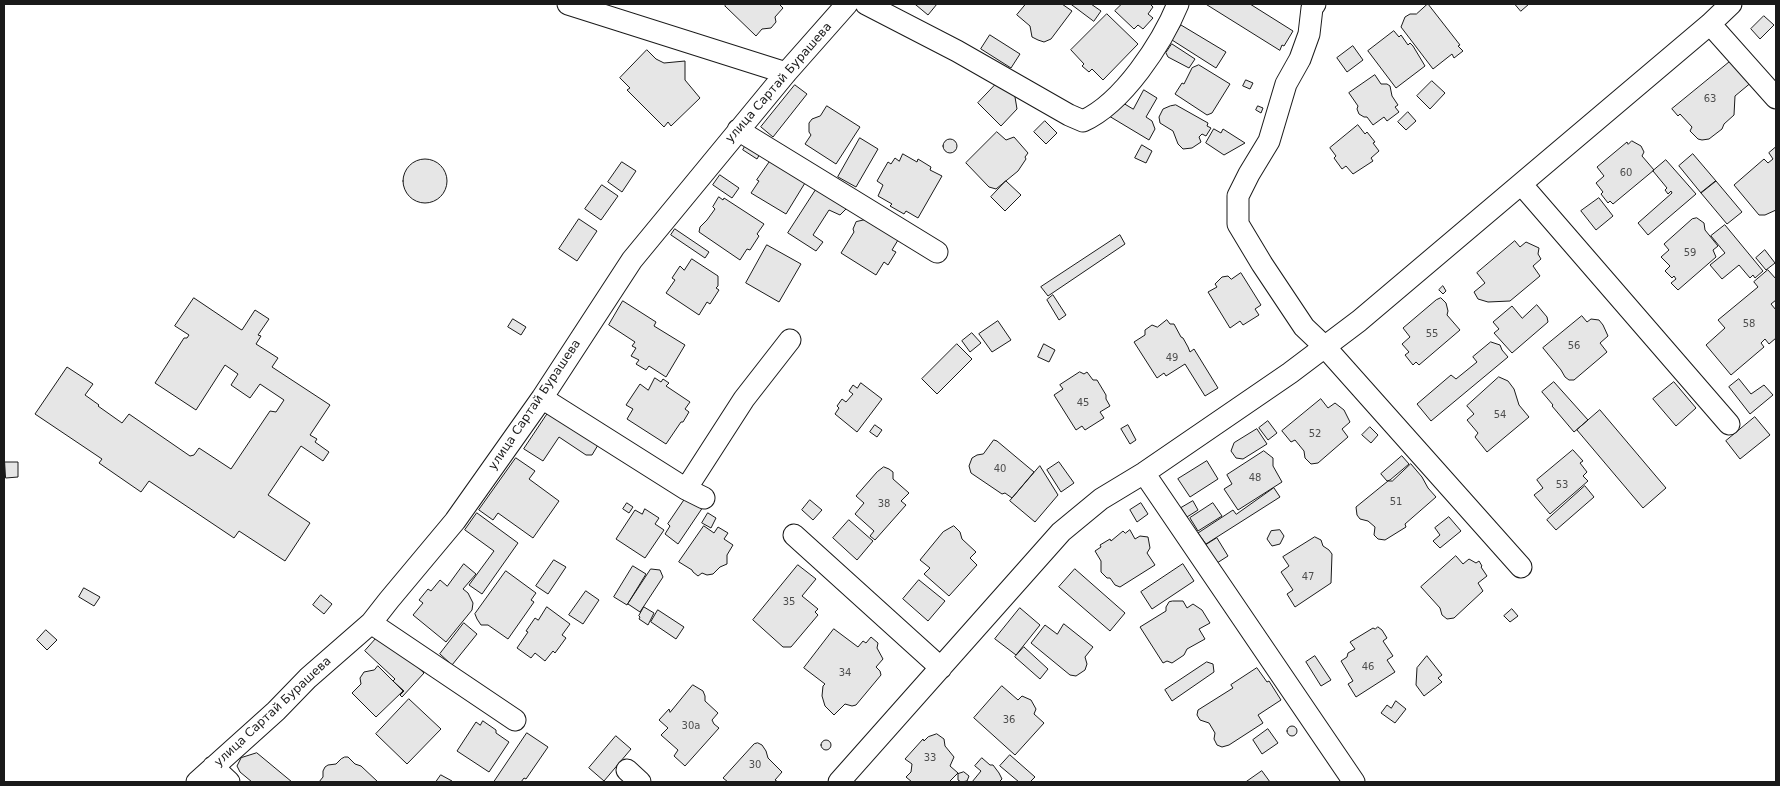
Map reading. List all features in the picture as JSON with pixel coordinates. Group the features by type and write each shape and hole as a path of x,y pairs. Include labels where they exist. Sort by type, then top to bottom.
{"street":[{"path":"568,4 786,73"},
{"name":"улица Сартай Бурашева","path":"197,782 276,711 308,678 371,623 455,521 542,398 632,260 738,130 847,4"},
{"path":"866,4 1083,121 1095,116 1127,86 1155,49 1178,4"},
{"path":"1315,4 1312,8 1309,34 1300,59 1286,84 1269,141 1238,196 1238,224 1262,264 1304,326 1325,347 1521,567"},
{"path":"839,782 1061,532 1101,499 1290,373 1359,321 1710,24 1731,4"},
{"path":"1710,24 1776,98"},
{"path":"738,130 937,252"},
{"path":"1522,184 1729,424"},
{"path":"542,398 695,493 744,399 790,340"},
{"path":"1144,472 1354,782"},
{"path":"794,536 941,668"},
{"path":"371,623 515,720"},
{"path":"214,767 229,782"}],"building":[{"path":"727,4 779,4 783,8 775,17 776,22 771,28 762,29 756,36 725,6"},
{"path":"917,4 937,4 928,15"},
{"path":"1026,4 1062,4 1072,11 1051,39 1044,42 1032,37 1030,26 1017,15"},
{"path":"1071,4 1091,4 1101,11 1094,21"},
{"path":"1122,4 1150,4 1153,7 1148,14 1153,18 1143,29 1138,25 1134,29 1115,11"},
{"path":"1206,4 1250,4 1293,31 1280,50"},
{"path":"1428,4 1463,51 1454,58 1452,54 1433,69 1401,27 1405,17 1410,14 1416,14"},
{"path":"1515,4 1529,4 1521,11"},
{"path":"1107,14 1138,44 1103,80 1092,69 1089,72 1082,66 1084,64 1071,50"},
{"path":"1764,16 1774,25 1760,39 1751,29"},
{"path":"1181,25 1226,52 1216,68 1172,40"},
{"path":"1394,31 1399,37 1401,35 1408,45 1410,43 1413,46 1425,66 1396,88 1368,51"},
{"path":"990,35 1020,54 1011,68 981,49"},
{"path":"1172,44 1195,59 1189,68 1168,57 1166,53"},
{"path":"1353,46 1363,60 1347,72 1337,58"},
{"path":"647,50 656,59 664,63 685,61 685,80 700,98 671,126 668,122 664,127 627,90 630,88 620,78"},
{"path":"1732,60 1753,81 1735,96 1734,115 1724,124 1722,129 1709,139 1698,139 1690,131 1692,127 1680,114 1678,116 1672,109"},
{"path":"1199,65 1230,84 1212,113 1207,115 1175,94 1182,83 1184,84 1192,68"},
{"path":"1375,75 1381,84 1390,86 1392,96 1398,105 1395,107 1399,112 1387,121 1384,117 1373,125 1367,117 1359,114 1358,106 1349,93"},
{"path":"1246,80 1253,83 1250,89 1243,86"},
{"path":"999,81 1015,97 1017,109 1001,126 978,103"},
{"path":"1432,81 1445,93 1430,109 1417,96"},
{"path":"795,85 807,94 773,137 761,127"},
{"path":"1144,90 1157,98 1146,117 1152,121 1155,129 1149,140 1109,116 1123,103 1133,109"},
{"path":"1176,105 1208,123 1207,126 1211,128 1206,136 1202,134 1199,137 1201,142 1192,148 1183,149 1178,144 1173,131 1160,123 1159,117 1163,109"},
{"path":"827,106 860,127 836,164 805,144 811,135 809,123 812,119 820,116"},
{"path":"1258,106 1263,108 1261,113 1256,110"},
{"path":"1408,112 1416,121 1406,130 1398,122"},
{"path":"1045,121 1057,133 1046,144 1034,132"},
{"path":"1358,125 1365,134 1367,132 1379,151 1371,158 1373,161 1353,174 1346,166 1342,169 1330,148"},
{"path":"1214,129 1221,133 1223,129 1245,143 1224,155 1206,143"},
{"path":"997,132 1006,140 1014,137 1028,153 1018,171 996,189 989,187 966,163"},
{"path":"860,138 878,149 856,187 838,177"},
{"path":"950,139 955,141 957,146 955,151 950,153 945,151 943,146 945,141"},
{"path":"1632,141 1641,146 1644,152 1642,156 1654,170 1613,204 1610,201 1608,203 1596,183 1604,176 1597,167 1627,142 1628,144"},
{"path":"747,143 761,152 757,159 743,150"},
{"path":"1142,145 1152,151 1146,163 1135,158"},
{"path":"1776,147 1776,210 1765,215 1759,215 1734,185 1764,159 1768,163 1773,159 1769,153"},
{"path":"903,154 917,162 918,159 931,167 930,170 942,176 918,218 906,211 904,214 878,196 883,185 877,181 888,162 891,164 895,158 899,161"},
{"path":"1693,154 1716,181 1701,193 1679,166"},
{"path":"773,157 808,178 786,214 751,193 759,181 757,180"},
{"path":"421,159 429,159 441,165 447,181 441,197 429,203 421,203 409,197 403,185 403,177 409,165"},
{"path":"1666,160 1696,194 1648,235 1638,223 1672,193 1671,191 1668,194 1665,190 1667,188 1653,171"},
{"path":"622,162 636,171 622,192 608,182"},
{"path":"720,175 739,188 732,198 713,185"},
{"path":"1006,181 1021,195 1005,211 991,197"},
{"path":"1716,181 1742,212 1727,224 1701,193"},
{"path":"602,185 618,196 601,220 585,209"},
{"path":"819,185 847,204 846,209 840,215 829,210 813,235 823,242 816,251 788,233"},
{"path":"719,197 723,200 724,198 764,224 750,250 747,249 740,260 699,232 700,227 715,209 713,207"},
{"path":"1599,198 1613,216 1596,230 1581,211"},
{"path":"1697,218 1704,223 1705,230 1718,246 1713,250 1716,257 1678,290 1671,283 1676,279 1674,276 1672,278 1665,271 1670,266 1661,257 1669,250 1664,244 1692,219"},
{"path":"579,219 597,231 577,261 559,249"},
{"path":"869,219 898,240 892,250 896,252 888,265 884,262 876,275 841,253 854,232 853,229 856,222"},
{"path":"1725,225 1763,271 1755,278 1753,275 1750,278 1739,265 1722,279 1710,265 1725,253 1711,236"},
{"path":"675,229 709,252 705,258 671,235"},
{"path":"1120,235 1125,244 1048,296 1041,287"},
{"path":"1515,241 1520,247 1526,242 1539,248 1538,254 1541,259 1533,266 1540,276 1510,301 1488,302 1478,299 1474,292 1485,283 1477,273"},
{"path":"767,245 801,264 779,302 746,283"},
{"path":"1765,250 1775,263 1766,270 1756,258"},
{"path":"692,259 718,276 718,286 716,288 719,290 710,304 707,302 699,315 666,293 675,280 672,278 680,266 684,270"},
{"path":"1768,270 1776,279 1776,300 1771,304 1776,310 1776,338 1769,344 1765,339 1761,343 1764,347 1731,375 1706,345 1725,328 1718,320 1758,287 1754,282"},
{"path":"1241,273 1261,305 1255,309 1259,315 1243,325 1240,321 1230,328 1208,292 1217,287 1215,284 1222,277 1228,276 1231,279"},
{"path":"1443,286 1446,291 1443,294 1439,290"},
{"path":"1053,295 1066,315 1059,320 1047,300"},
{"path":"194,298 242,330 255,310 269,319 258,335 261,336 256,344 278,358 272,367 330,405 310,435 317,439 315,442 329,452 323,461 301,446 268,495 310,523 285,561 239,531 234,538 149,481 141,492 99,463 102,459 35,414 67,367 93,384 85,395 122,423 129,414 190,456 194,455 199,448 231,469 270,411 276,412 284,400 260,384 250,398 231,385 238,374 225,365 196,410 155,383 184,338 187,338 189,335 175,326"},
{"path":"1441,298 1446,303 1447,315 1460,330 1419,365 1416,362 1413,365 1405,355 1409,352 1402,344 1410,337 1403,328 1436,300"},
{"path":"623,301 656,322 654,326 685,345 666,377 649,366 646,370 636,364 639,360 631,356 636,348 632,346 635,342 609,325"},
{"path":"1537,305 1547,317 1548,322 1512,353 1494,333 1499,329 1493,322 1512,306 1522,318"},
{"path":"1582,316 1587,322 1591,319 1599,320 1603,325 1608,336 1600,343 1607,352 1574,380 1569,380 1543,348"},
{"path":"513,319 526,327 521,335 508,327"},
{"path":"1167,320 1170,324 1174,324 1190,352 1194,349 1218,388 1205,396 1185,364 1166,376 1164,373 1157,378 1134,342 1145,335 1145,330 1152,325 1157,327"},
{"path":"998,321 1011,340 992,352 979,334"},
{"path":"972,333 981,343 970,352 962,341"},
{"path":"1491,342 1500,345 1508,357 1431,421 1417,404 1451,375 1456,379 1477,362 1473,357"},
{"path":"957,344 972,359 937,394 922,379"},
{"path":"1044,344 1055,350 1049,362 1038,357"},
{"path":"1080,372 1084,374 1087,372 1093,380 1097,380 1110,406 1100,412 1104,418 1085,430 1082,426 1076,430 1054,395 1063,389 1060,385"},
{"path":"1499,377 1508,381 1514,389 1519,405 1529,417 1487,452 1475,437 1478,433 1467,420 1474,414 1467,406"},
{"path":"655,378 661,382 663,379 669,383 666,386 690,402 685,409 689,412 666,444 627,419 633,409 626,405 640,384 648,390"},
{"path":"1739,379 1751,394 1764,385 1773,395 1750,414 1729,387"},
{"path":"1554,382 1588,420 1574,432 1542,392"},
{"path":"1674,382 1696,408 1676,426 1653,399"},
{"path":"861,383 882,399 857,432 835,414 839,408 837,406 842,399 846,402 853,394 849,391 853,385 857,388"},
{"path":"1321,399 1328,408 1335,403 1344,410 1350,422 1342,429 1348,437 1318,463 1311,464 1305,458 1304,451 1295,440 1291,442 1282,431"},
{"path":"552,407 601,440 592,455 586,455 559,437 543,461 524,449"},
{"path":"1600,410 1666,488 1643,508 1577,430"},
{"path":"1755,417 1770,435 1740,459 1726,441"},
{"path":"1268,421 1277,433 1268,440 1259,428"},
{"path":"875,425 882,430 877,437 870,432"},
{"path":"1128,425 1136,440 1130,444 1121,429"},
{"path":"1370,427 1378,435 1371,443 1362,435"},
{"path":"1257,429 1267,444 1243,459 1236,458 1231,451 1234,443"},
{"path":"994,440 1034,472 1012,498 1005,493 1002,494 971,473 969,466 972,458 983,454"},
{"path":"1573,450 1583,461 1580,463 1587,472 1583,476 1588,481 1550,514 1534,495 1543,488 1537,480"},
{"path":"1264,451 1273,458 1273,466 1282,482 1238,510 1224,489 1232,484 1227,475"},
{"path":"1402,456 1409,464 1387,481 1381,474"},
{"path":"516,458 535,471 529,479 559,501 533,538 498,513 493,520 479,510"},
{"path":"1207,461 1218,479 1190,497 1178,479"},
{"path":"5,462 18,462 18,477 6,478"},
{"path":"1059,462 1074,483 1061,492 1047,470"},
{"path":"1411,464 1436,497 1405,524 1406,527 1385,540 1378,539 1374,535 1375,527 1368,521 1360,519 1357,515 1356,507 1388,481 1392,481"},
{"path":"1040,466 1058,495 1035,522 1010,501"},
{"path":"884,467 893,472 893,479 909,493 901,501 906,505 875,540 870,536 874,531 855,514 864,503 856,496 877,472"},
{"path":"1585,486 1594,497 1556,530 1547,520"},
{"path":"1274,488 1280,497 1206,544 1198,533 1233,510 1236,514"},
{"path":"687,496 703,507 678,544 665,534 670,526 668,524"},
{"path":"810,500 822,510 813,520 802,510"},
{"path":"1193,501 1198,510 1187,517 1181,508"},
{"path":"627,503 633,507 629,513 623,509"},
{"path":"1141,503 1148,514 1137,522 1130,510"},
{"path":"1213,503 1222,516 1198,531 1190,518"},
{"path":"645,509 659,518 655,524 664,530 645,558 616,539 635,510 642,514"},
{"path":"477,513 518,543 482,594 469,585 494,551 465,530"},
{"path":"708,513 716,518 711,528 702,523"},
{"path":"1449,517 1461,531 1440,548 1433,541 1440,535 1435,528"},
{"path":"849,520 873,541 857,560 833,538"},
{"path":"704,526 714,533 718,527 728,533 724,539 733,545 727,555 727,564 720,567 713,574 707,575 702,573 698,576 679,562"},
{"path":"954,526 960,532 962,539 976,552 970,558 977,565 949,596 924,574 930,568 920,560 943,532"},
{"path":"1130,530 1135,539 1140,536 1148,537 1150,548 1147,553 1155,565 1120,587 1115,585 1110,578 1107,578 1101,572 1101,561 1095,551 1101,547 1100,545 1110,539 1111,541 1123,531 1125,533"},
{"path":"1280,530 1284,536 1280,544 1272,546 1267,539 1271,531"},
{"path":"1315,537 1321,540 1323,546 1332,554 1331,583 1295,607 1287,594 1293,590 1281,572 1289,566 1283,557"},
{"path":"1217,538 1228,556 1217,563 1206,545"},
{"path":"1456,556 1463,564 1469,559 1476,563 1479,561 1487,576 1478,583 1483,591 1454,618 1447,619 1442,615 1440,608 1421,587"},
{"path":"554,560 566,567 548,594 536,586"},
{"path":"464,564 476,574 463,589 468,593 473,603 472,610 446,642 413,615 423,603 419,600 428,589 431,591 440,580 447,586"},
{"path":"1183,564 1194,581 1152,609 1141,592"},
{"path":"798,565 816,579 802,596 818,609 815,612 818,615 791,647 783,647 753,620"},
{"path":"633,566 646,574 627,605 614,597"},
{"path":"651,569 660,570 663,577 640,612 628,604"},
{"path":"1075,569 1125,613 1110,631 1059,587"},
{"path":"506,571 536,593 531,600 534,602 508,639 488,625 481,625 475,614"},
{"path":"919,580 945,601 928,621 903,599"},
{"path":"84,588 100,597 94,606 79,597"},
{"path":"586,591 599,600 583,624 569,615"},
{"path":"321,595 332,604 324,614 313,605"},
{"path":"1183,601 1187,608 1193,604 1202,610 1210,623 1199,629 1205,639 1187,649 1184,655 1172,663 1167,661 1163,663 1140,627 1166,611 1169,602"},
{"path":"547,607 570,624 562,635 566,638 555,653 553,651 545,661 535,653 531,658 517,648 535,618 538,620"},
{"path":"644,607 654,613 648,625 639,619"},
{"path":"1020,608 1040,625 1016,655 995,639"},
{"path":"1512,609 1518,616 1510,622 1504,616"},
{"path":"658,610 684,627 676,639 651,622"},
{"path":"464,623 477,634 452,665 440,654"},
{"path":"1064,624 1093,647 1085,657 1087,664 1085,670 1076,676 1070,675 1031,643 1045,625 1057,634"},
{"path":"1378,627 1387,638 1383,641 1393,656 1387,660 1395,672 1356,697 1348,684 1353,681 1341,661 1347,657 1348,653 1355,649 1350,642"},
{"path":"834,629 858,647 863,641 866,643 871,637 878,643 877,648 883,659 876,667 881,675 856,705 845,704 834,715 825,706 822,696 825,684 804,668"},
{"path":"46,630 57,640 47,650 37,640"},
{"path":"381,633 424,673 402,697 400,695 404,691 393,681 395,679 365,651"},
{"path":"1024,647 1048,669 1040,679 1015,657"},
{"path":"1315,656 1331,680 1321,686 1306,662"},
{"path":"1427,656 1442,675 1438,678 1442,682 1424,696 1416,685 1417,668"},
{"path":"1207,662 1213,664 1214,672 1172,701 1165,690"},
{"path":"378,666 403,691 376,717 352,693 361,684 360,678 364,672 374,670"},
{"path":"1257,668 1267,682 1269,681 1281,700 1258,715 1263,723 1229,745 1222,747 1217,745 1214,739 1215,733 1209,723 1200,720 1197,715 1198,710 1233,688 1231,685"},
{"path":"693,685 703,691 705,701 718,713 712,720 719,728 685,766 674,756 678,750 661,735 668,728 659,720 669,709 670,712"},
{"path":"1002,686 1018,700 1022,696 1031,700 1036,709 1034,714 1044,723 1015,755 974,718"},
{"path":"409,699 441,729 407,764 376,734"},
{"path":"1396,701 1406,709 1395,723 1381,713 1387,705 1391,708"},
{"path":"483,721 509,742 489,772 457,751 476,722 480,725"},
{"path":"1290,726 1294,726 1297,731 1296,735 1290,736 1287,733 1287,729"},
{"path":"1268,729 1278,743 1262,754 1253,740"},
{"path":"527,733 548,747 526,779 524,778 521,782 494,782"},
{"path":"937,734 944,739 945,746 954,757 950,766 958,773 949,782 912,782 906,777 911,772 912,764 905,759 923,739 924,741 928,737"},
{"path":"616,736 631,749 604,781 589,768"},
{"path":"824,740 828,740 831,745 830,749 824,750 821,747 821,743"},
{"path":"758,743 766,751 768,758 782,772 775,780 778,782 728,782 723,778 754,744"},
{"path":"257,753 292,782 252,782 240,772 237,766 241,758"},
{"path":"1010,755 1035,777 1030,782 1019,782 1000,766"},
{"path":"345,757 361,766 378,782 319,782 323,777 325,767 336,764"},
{"path":"982,758 990,765 993,765 999,773 1002,779 999,782 972,782 981,771 975,766"},
{"path":"1262,771 1270,782 1246,782"},
{"path":"964,772 969,776 967,781 961,782 958,780 958,774"},
{"path":"441,775 452,781 436,782"}]}
